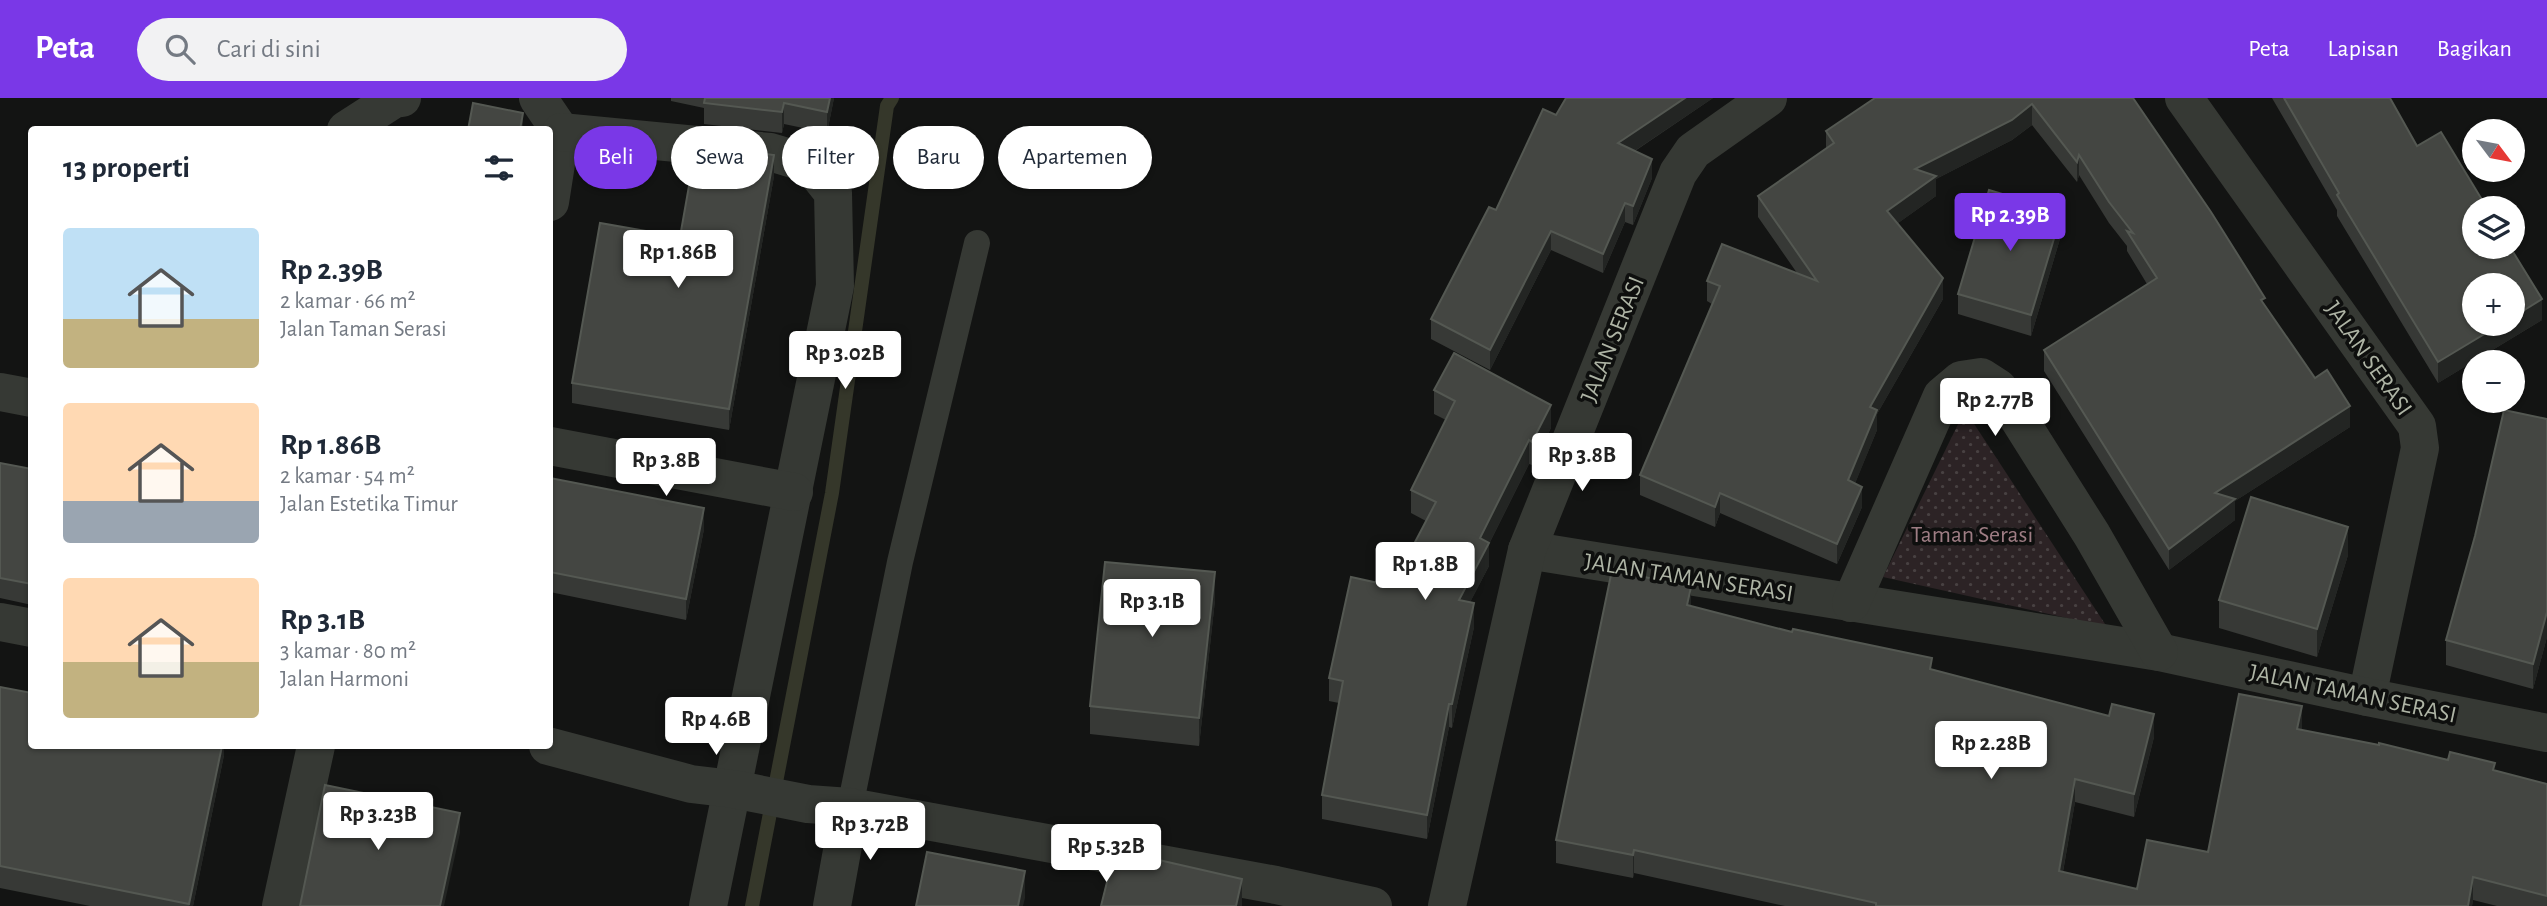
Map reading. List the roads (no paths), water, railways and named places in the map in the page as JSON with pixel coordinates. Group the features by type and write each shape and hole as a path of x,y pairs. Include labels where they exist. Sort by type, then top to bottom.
{"street":[{"path":"352,126 394,99 402,98"},
{"path":"538,98 561,132 553,183"},
{"name":"JALAN SERASI","path":"1447,906 1527,550 1678,173 1693,151 1768,98"},
{"name":"JALAN SERASI","path":"2184,98 2417,426 2420,448 2367,697"},
{"path":"561,132 770,152 810,164 833,193 835,286 739,790 708,906"},
{"path":"1851,603 1942,396 1961,380 1981,377 1998,388 2005,397 2092,535 2159,652"},
{"path":"0,392 28,397"},
{"path":"553,447 794,492"},
{"name":"JALAN TAMAN SERASI","path":"1527,550 2159,652 2547,733"},
{"path":"0,622 28,627"},
{"path":"553,747 691,784 838,806 1274,896 1373,906"},
{"path":"281,906 315,749"},
{"path":"832,906 838,806"}],"lane":[{"path":"838,806 977,243"}],"waterway":[{"path":"752,906 832,493 887,106 892,98"}],"park label":[{"name":"Taman Serasi","path":"1972,534"}]}
